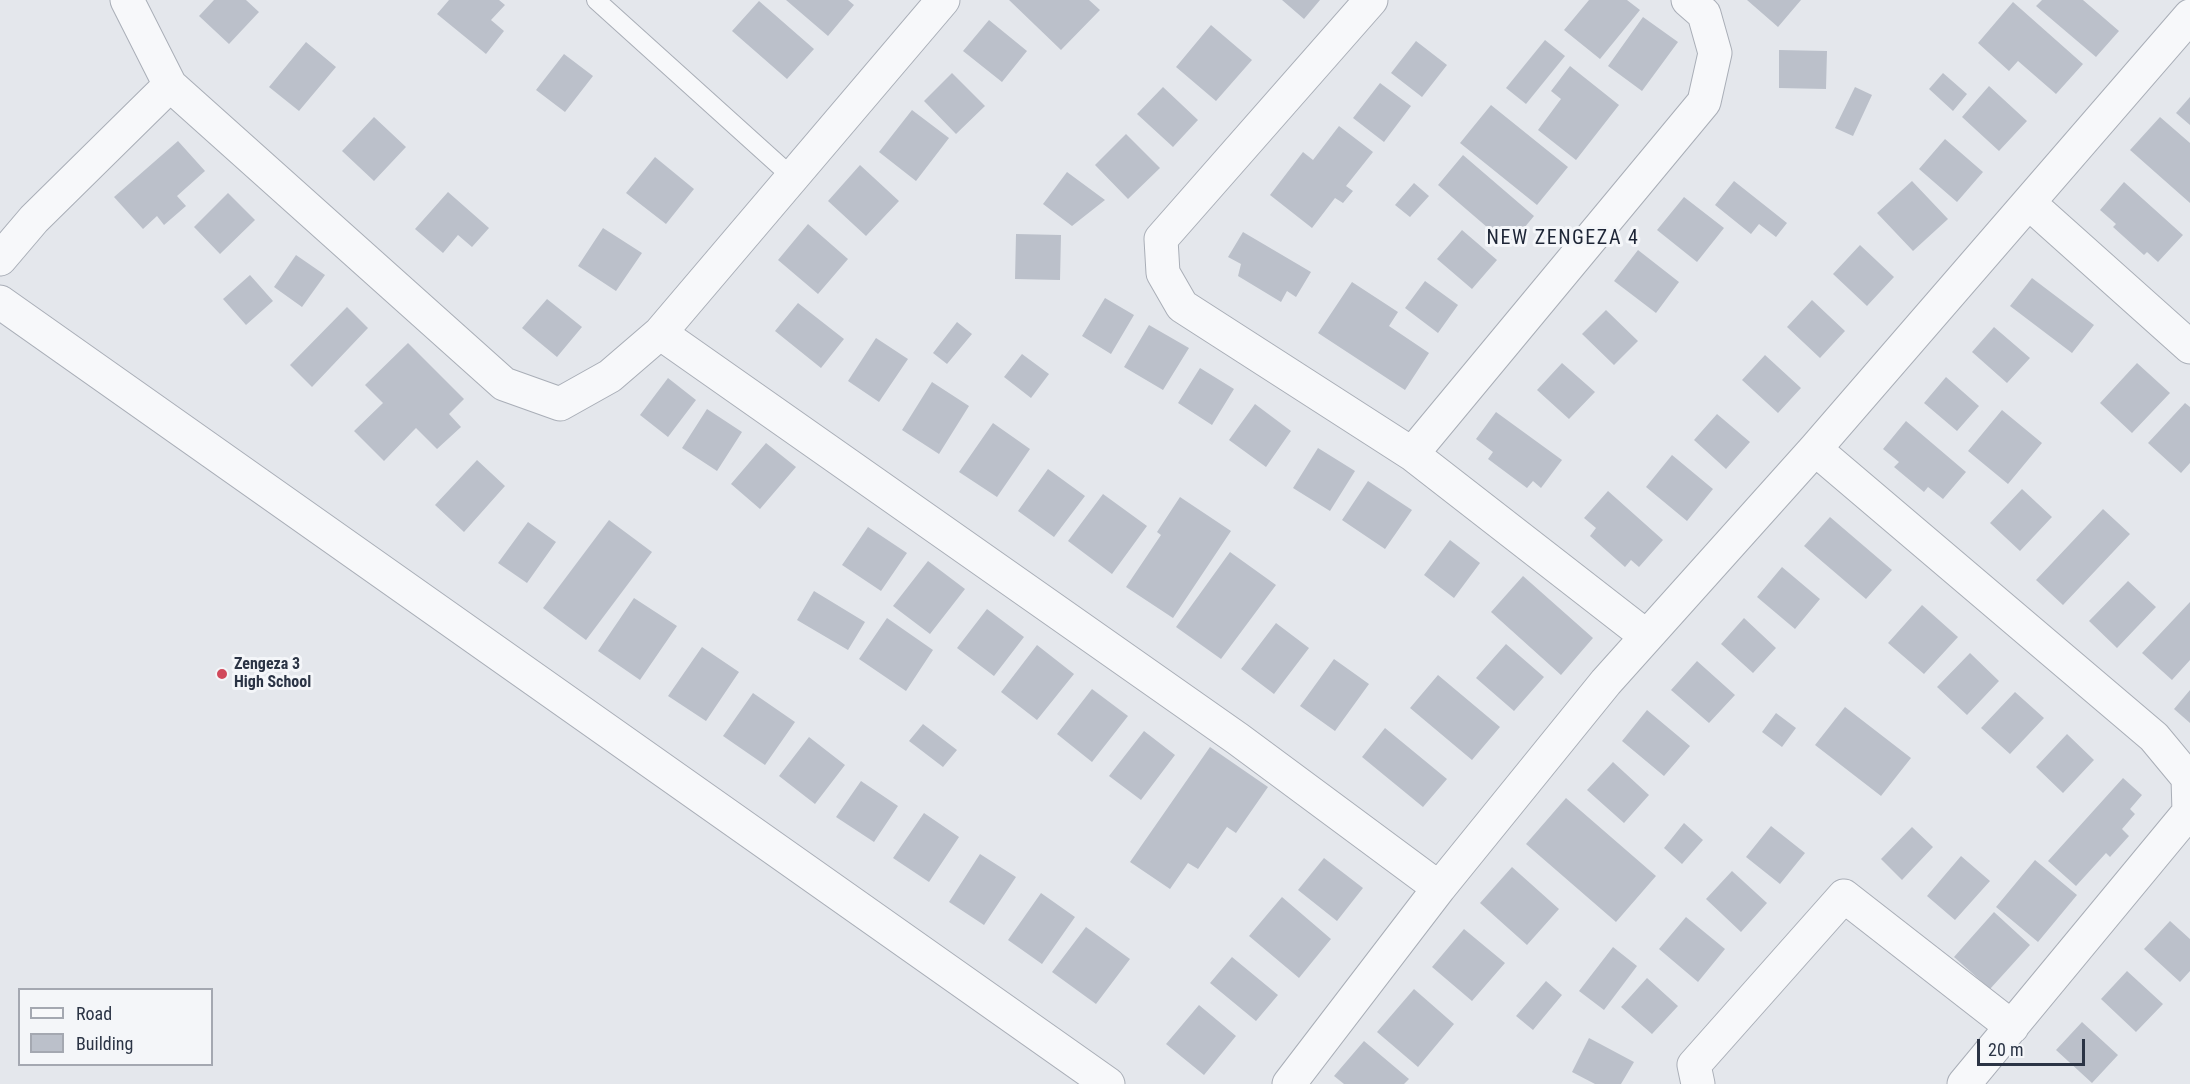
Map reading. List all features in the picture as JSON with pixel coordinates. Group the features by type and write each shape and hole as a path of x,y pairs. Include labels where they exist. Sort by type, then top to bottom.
{"street":[{"path":"127,0 170,85 504,384 560,404 610,376 660,333 791,176 943,0"},
{"path":"1371,0 1161,239 1162,273 1182,306 1412,454 1646,636"},
{"path":"1412,454 1704,102 1715,53 1704,14 1688,0"},
{"path":"1289,1084 1439,888 1646,636 1815,449 2190,16 2172,0"},
{"path":"0,259 34,219 170,85"},
{"path":"2029,203 2190,346"},
{"path":"0,302 1108,1084"},
{"path":"660,333 1238,740 1439,888"},
{"path":"1815,449 2154,737 2188,778 2189,812 1964,1084"},
{"path":"1698,1084 1694,1065 1844,896 2012,1027"}],"lane":[{"path":"596,0 791,176"}],"building":[{"path":"214,0 246,0 259,12 229,44 199,16"},
{"path":"449,0 499,0 505,5 491,20 504,31 486,54 437,14"},
{"path":"786,0 848,0 854,5 828,36"},
{"path":"1009,0 1089,0 1100,10 1061,50"},
{"path":"1282,0 1320,0 1304,19"},
{"path":"1589,0 1627,0 1640,10 1600,59 1564,30"},
{"path":"1747,0 1801,0 1778,27"},
{"path":"2042,0 2083,0 2119,31 2096,57 2036,6"},
{"path":"759,1 814,49 787,79 732,31"},
{"path":"2013,2 2083,64 2056,94 2018,61 2009,71 1978,43"},
{"path":"1643,17 1678,42 1642,91 1608,66"},
{"path":"989,20 1027,51 1002,82 963,51"},
{"path":"1211,25 1252,60 1216,101 1176,67"},
{"path":"1545,40 1565,56 1526,104 1506,88"},
{"path":"1416,41 1447,65 1422,97 1391,73"},
{"path":"306,42 336,67 299,111 269,87"},
{"path":"1779,50 1827,51 1826,89 1779,88"},
{"path":"564,54 593,76 565,112 536,90"},
{"path":"1570,66 1619,105 1576,160 1538,130 1561,99 1551,91"},
{"path":"952,73 985,106 956,134 924,101"},
{"path":"1943,73 1967,94 1953,111 1929,89"},
{"path":"1380,83 1411,106 1384,142 1353,118"},
{"path":"1989,86 2027,121 1999,151 1962,117"},
{"path":"1163,87 1198,120 1173,147 1137,114"},
{"path":"1855,87 1872,95 1853,136 1835,128"},
{"path":"2190,97 2190,125 2176,113"},
{"path":"1491,105 1568,167 1537,205 1460,143"},
{"path":"912,110 949,138 916,181 879,152"},
{"path":"374,117 406,147 374,181 342,151"},
{"path":"2160,117 2190,143 2190,203 2130,150"},
{"path":"1339,126 1373,152 1346,186 1353,191 1343,203 1335,198 1312,228 1270,195 1303,152 1313,160"},
{"path":"1126,134 1160,168 1128,199 1095,165"},
{"path":"1945,139 1983,172 1957,202 1919,169"},
{"path":"178,141 205,171 177,196 186,206 164,225 157,216 143,229 114,197"},
{"path":"1463,155 1534,216 1509,246 1438,185"},
{"path":"655,157 694,189 666,224 626,193"},
{"path":"860,165 899,201 866,236 828,201"},
{"path":"1067,172 1105,200 1072,226 1043,204"},
{"path":"1734,181 1787,223 1776,237 1759,224 1751,234 1715,205"},
{"path":"1912,181 1948,219 1913,251 1877,213"},
{"path":"2124,182 2183,235 2158,262 2147,252 2144,255 2113,227 2116,224 2100,210"},
{"path":"1414,183 1429,196 1410,217 1395,205"},
{"path":"448,192 489,228 472,247 458,235 443,253 415,229"},
{"path":"228,193 255,220 220,254 194,227"},
{"path":"1684,197 1724,228 1697,262 1657,230"},
{"path":"808,224 848,259 818,294 778,260"},
{"path":"603,228 642,253 616,291 578,266"},
{"path":"1462,230 1497,260 1472,289 1437,259"},
{"path":"1243,232 1311,272 1296,297 1287,291 1281,302 1238,276 1241,264 1228,257"},
{"path":"1016,234 1061,235 1060,280 1015,279"},
{"path":"1860,245 1894,277 1867,306 1833,274"},
{"path":"1638,250 1679,282 1656,313 1614,281"},
{"path":"296,255 325,275 302,307 274,287"},
{"path":"250,275 273,301 246,325 223,299"},
{"path":"2032,278 2094,325 2072,353 2010,306"},
{"path":"1425,281 1458,305 1438,333 1405,308"},
{"path":"1352,282 1398,312 1389,326 1429,353 1405,390 1318,333"},
{"path":"1105,298 1134,315 1111,354 1082,336"},
{"path":"547,299 582,327 557,357 522,328"},
{"path":"1812,300 1845,331 1820,358 1787,327"},
{"path":"798,303 844,339 821,368 775,331"},
{"path":"347,307 368,328 312,387 290,365"},
{"path":"1606,310 1638,341 1614,365 1582,334"},
{"path":"957,322 972,334 947,364 933,353"},
{"path":"1149,325 1189,348 1163,390 1124,367"},
{"path":"1994,327 2030,358 2007,383 1972,352"},
{"path":"876,338 908,359 879,402 848,381"},
{"path":"408,343 464,399 449,414 461,427 437,449 416,428 384,461 354,431 383,403 365,385"},
{"path":"1022,354 1049,374 1031,398 1004,377"},
{"path":"1765,355 1801,388 1778,413 1742,380"},
{"path":"1562,363 1595,392 1569,419 1537,390"},
{"path":"2137,363 2170,393 2132,433 2100,403"},
{"path":"1200,368 1234,389 1212,425 1178,403"},
{"path":"1946,377 1979,406 1957,431 1924,403"},
{"path":"668,378 696,400 668,437 640,415"},
{"path":"932,382 969,406 939,454 902,430"},
{"path":"2185,403 2190,407 2190,463 2181,473 2148,443"},
{"path":"1255,404 1291,431 1266,467 1229,440"},
{"path":"707,409 742,432 717,471 682,448"},
{"path":"2002,410 2042,443 2008,484 1968,451"},
{"path":"1496,412 1562,460 1541,488 1533,481 1527,488 1488,459 1493,452 1476,439"},
{"path":"1717,414 1750,442 1726,469 1694,440"},
{"path":"1906,421 1966,472 1943,499 1928,487 1924,492 1894,467 1899,462 1883,449"},
{"path":"993,423 1030,449 997,497 959,472"},
{"path":"766,443 796,467 760,509 731,484"},
{"path":"1318,448 1355,471 1330,511 1293,488"},
{"path":"1672,455 1713,489 1687,521 1646,487"},
{"path":"477,460 505,486 464,532 435,505"},
{"path":"1048,469 1085,496 1054,537 1018,511"},
{"path":"1368,481 1412,510 1385,549 1342,520"},
{"path":"2022,489 2052,517 2020,551 1990,523"},
{"path":"1608,491 1663,540 1639,567 1631,560 1625,567 1590,536 1596,528 1584,518"},
{"path":"1103,494 1147,526 1112,574 1068,541"},
{"path":"1180,497 1231,531 1173,618 1126,587 1161,535 1157,532"},
{"path":"2103,509 2130,534 2063,605 2036,580"},
{"path":"1830,517 1892,570 1866,599 1804,546"},
{"path":"609,520 652,552 586,640 543,608"},
{"path":"528,522 556,542 527,583 498,563"},
{"path":"868,527 907,553 881,591 842,565"},
{"path":"1450,540 1480,563 1454,598 1424,575"},
{"path":"1230,552 1276,585 1221,659 1176,627"},
{"path":"928,561 965,589 930,634 893,606"},
{"path":"1782,567 1820,599 1795,629 1757,597"},
{"path":"1523,576 1593,638 1561,675 1491,612"},
{"path":"2128,581 2156,607 2117,648 2089,621"},
{"path":"814,591 865,622 848,650 797,620"},
{"path":"634,598 677,626 640,680 598,651"},
{"path":"2190,602 2190,660 2172,680 2142,653"},
{"path":"1922,605 1958,637 1924,674 1888,643"},
{"path":"987,609 1024,637 994,676 957,648"},
{"path":"887,618 933,650 906,691 859,659"},
{"path":"1744,618 1776,648 1753,673 1721,644"},
{"path":"1276,623 1309,648 1274,694 1241,669"},
{"path":"1506,644 1544,677 1514,711 1476,678"},
{"path":"1037,645 1074,674 1037,720 1001,692"},
{"path":"702,647 739,672 706,721 668,696"},
{"path":"1970,653 1999,681 1967,715 1937,687"},
{"path":"1334,659 1369,684 1335,731 1300,706"},
{"path":"1697,661 1735,695 1709,723 1671,690"},
{"path":"1438,675 1500,727 1472,760 1410,708"},
{"path":"1092,689 1128,716 1092,762 1057,734"},
{"path":"2190,690 2190,723 2174,709"},
{"path":"2015,692 2044,718 2010,754 1981,728"},
{"path":"753,693 795,722 765,765 723,736"},
{"path":"1845,707 1911,758 1881,796 1815,745"},
{"path":"1647,710 1690,746 1664,776 1622,741"},
{"path":"1776,713 1796,728 1782,747 1762,732"},
{"path":"923,724 957,750 943,767 909,741"},
{"path":"1385,728 1447,779 1423,807 1362,757"},
{"path":"1144,731 1175,755 1141,800 1109,776"},
{"path":"2067,734 2094,760 2063,793 2036,767"},
{"path":"809,737 845,765 815,804 779,776"},
{"path":"1210,747 1268,787 1236,833 1227,827 1198,869 1188,863 1170,889 1130,862"},
{"path":"1613,762 1649,795 1624,823 1587,790"},
{"path":"2123,778 2142,795 2130,809 2135,814 2122,829 2129,836 2110,857 2106,853 2076,886 2048,861"},
{"path":"861,781 898,806 874,842 836,817"},
{"path":"1566,798 1656,876 1616,922 1526,844"},
{"path":"924,813 959,837 929,882 893,858"},
{"path":"1684,823 1703,840 1682,864 1664,848"},
{"path":"1771,826 1805,853 1780,884 1746,857"},
{"path":"1912,827 1933,847 1902,880 1881,859"},
{"path":"980,854 1016,877 984,925 949,902"},
{"path":"1961,856 1990,881 1955,920 1927,896"},
{"path":"1324,858 1363,888 1337,921 1298,890"},
{"path":"2035,860 2077,895 2038,942 1996,907"},
{"path":"1512,867 1559,909 1527,945 1480,903"},
{"path":"1732,871 1767,903 1741,932 1706,899"},
{"path":"1041,893 1075,917 1042,964 1008,940"},
{"path":"1282,897 1331,939 1299,978 1249,936"},
{"path":"1994,912 2030,945 1990,989 1954,957"},
{"path":"1686,917 1725,949 1698,982 1659,949"},
{"path":"2170,921 2190,939 2190,971 2180,982 2144,949"},
{"path":"1086,927 1130,959 1096,1004 1052,972"},
{"path":"1464,929 1505,963 1472,1001 1432,967"},
{"path":"1613,947 1637,966 1604,1010 1579,991"},
{"path":"1232,957 1278,995 1256,1021 1210,983"},
{"path":"2127,971 2163,1004 2136,1032 2101,999"},
{"path":"1647,978 1678,1006 1652,1034 1621,1007"},
{"path":"1546,981 1562,995 1533,1030 1516,1016"},
{"path":"1414,989 1454,1024 1418,1067 1377,1032"},
{"path":"1199,1005 1236,1036 1204,1075 1166,1044"},
{"path":"2082,1022 2118,1055 2092,1083 2056,1050"},
{"path":"1589,1038 1634,1062 1621,1084 1595,1084 1572,1072"},
{"path":"1364,1041 1409,1079 1404,1084 1344,1084 1334,1076"}],"place":[{"name":"Zengeza 3 High School","path":"222,674"}],"district":[{"name":"NEW ZENGEZA 4","path":"1563,239"}]}
